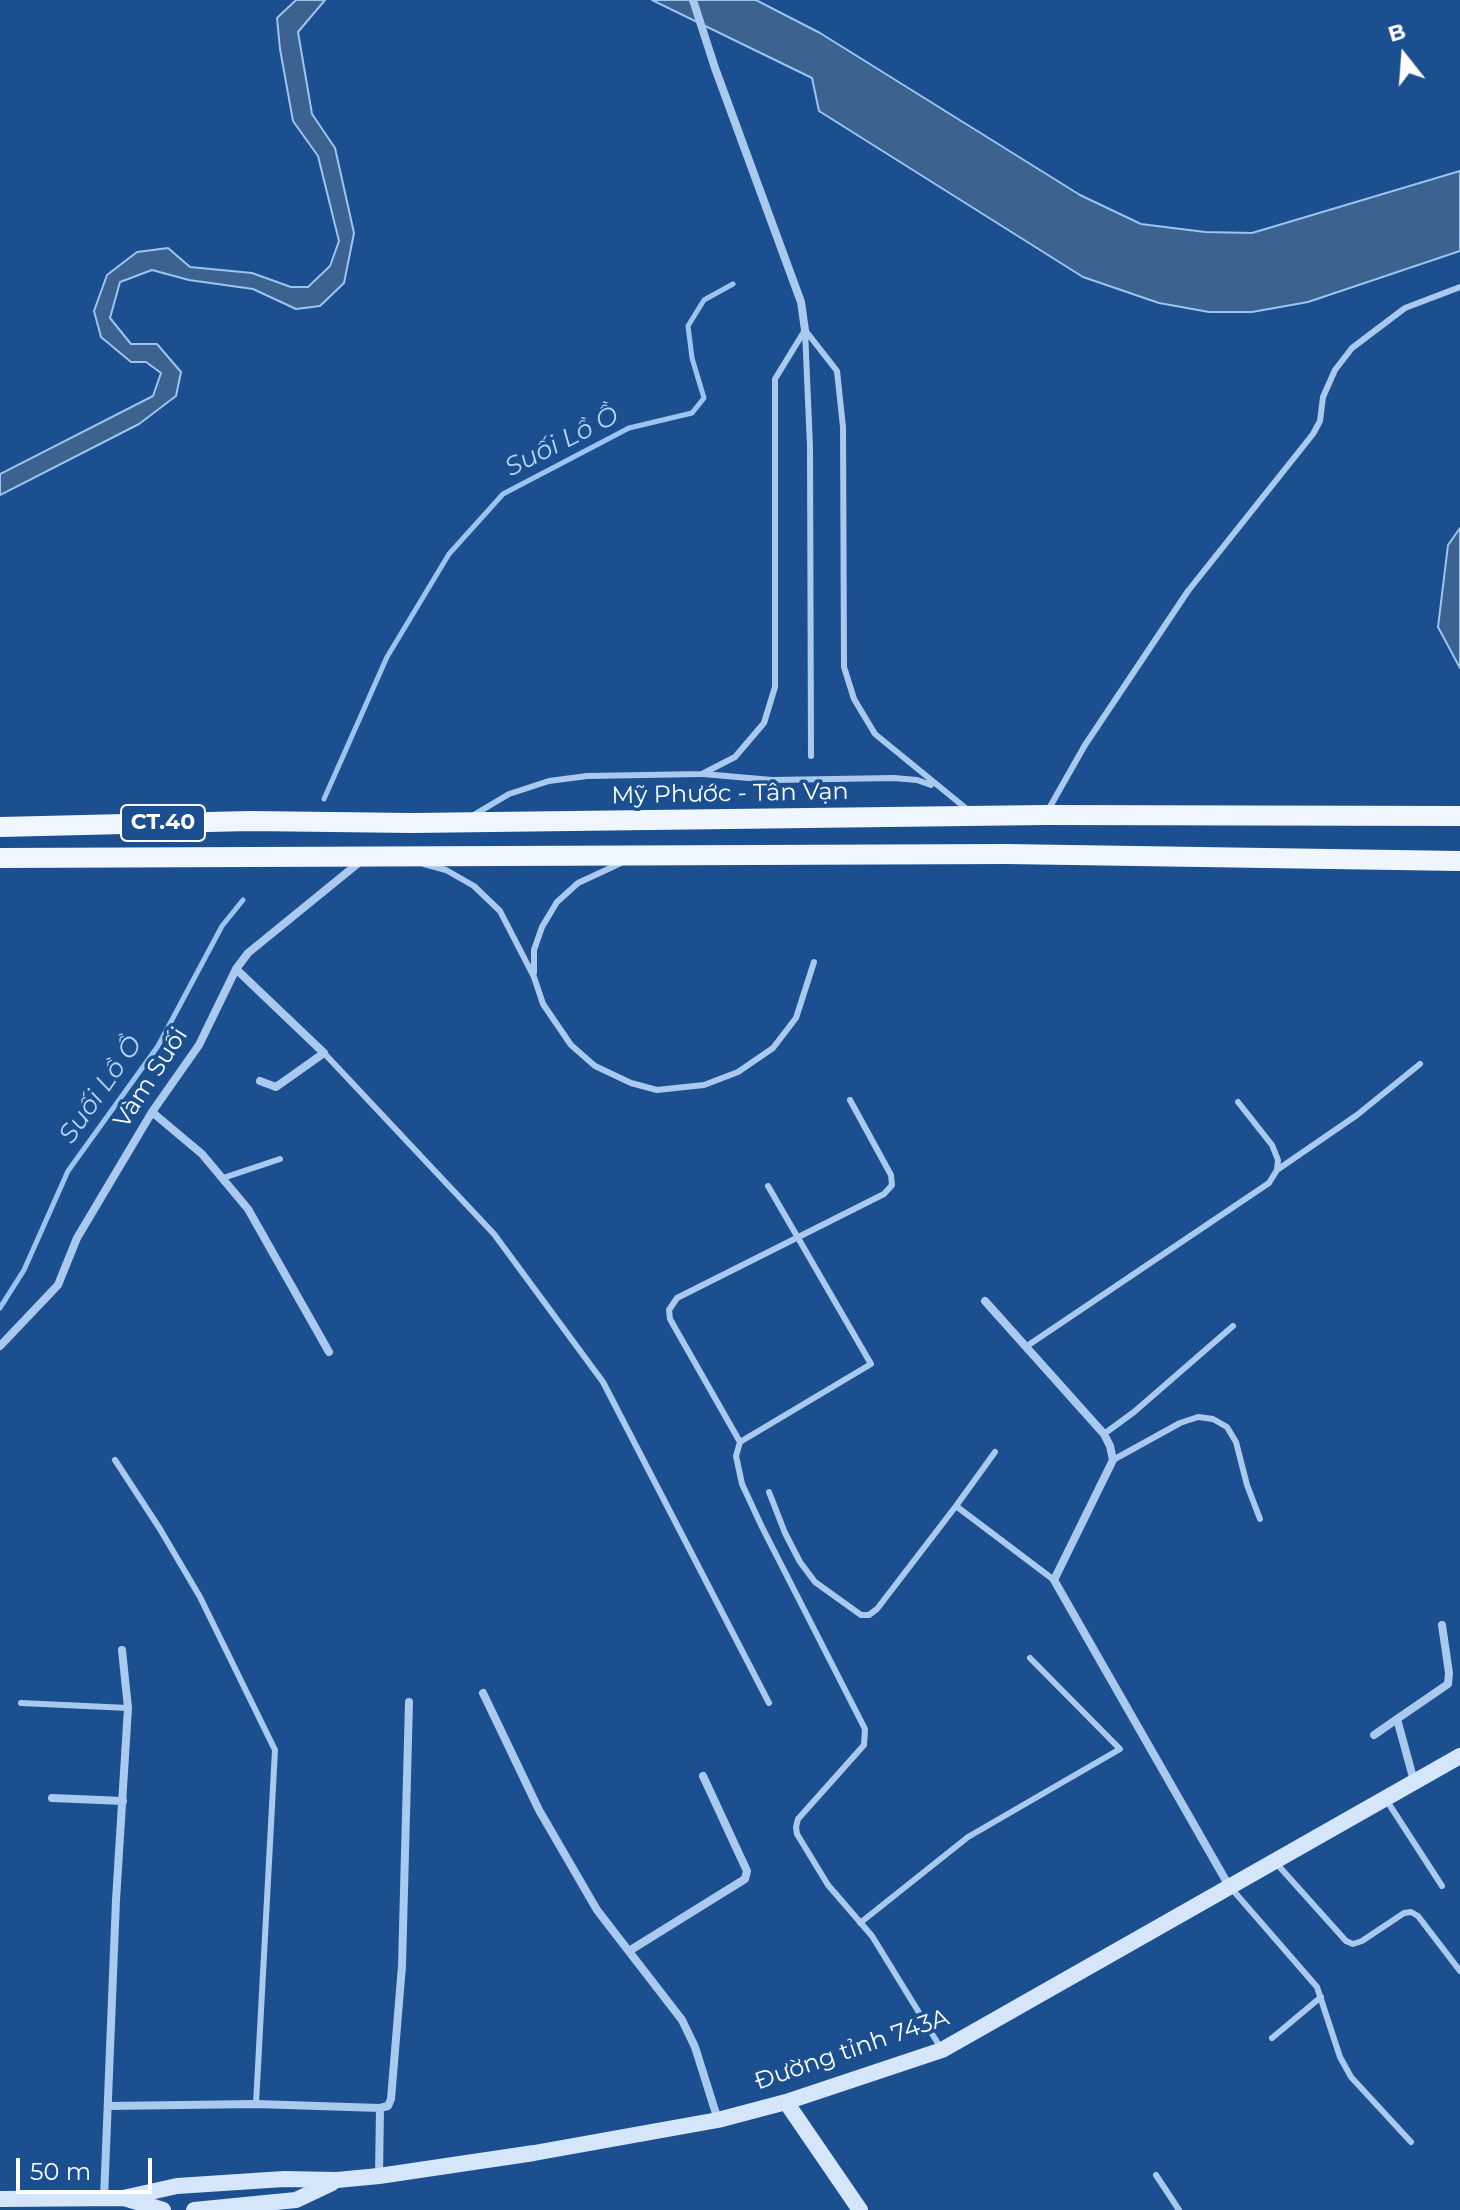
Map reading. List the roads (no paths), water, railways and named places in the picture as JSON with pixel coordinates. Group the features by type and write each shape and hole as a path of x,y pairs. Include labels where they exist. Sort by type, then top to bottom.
{"main road":[{"name":"Mỹ Phước - Tân Vạn","path":"0,827 250,821 460,822 1046,815 1460,816"},
{"path":"365,858 1006,854 1460,861"},
{"name":"CT.40","path":"0,858 365,858"},
{"name":"Đường tỉnh 743A","path":"0,2199 96,2202 177,2186 379,2176 534,2153 718,2120 786,2102 942,2050 1460,1756"},
{"path":"786,2102 860,2210"},
{"name":"Đường tỉnh 743A","path":"194,2210 296,2200 337,2180"},
{"name":"Đường tỉnh 743A","path":"123,2198 163,2210"}],"street":[{"path":"693,0 801,302 805,330"},
{"name":"Vàm Suối","path":"0,1346 58,1285 77,1238 152,1112 199,1045 236,969 248,953 365,858"},
{"path":"236,969 324,1053 276,1087 260,1081"},
{"path":"152,1112 202,1154 248,1209 329,1352"},
{"path":"985,1301 1104,1434 1110,1446 1113,1460 1054,1580 1229,1886"},
{"path":"1374,1735 1448,1684 1450,1678 1442,1625"},
{"path":"96,2202 108,2106 128,1708 122,1650"},
{"path":"483,1693 539,1810 597,1910 682,2020 695,2047 718,2120"},
{"path":"108,2106 388,2106 401,1981 409,1702"},
{"path":"1397,1719 1414,1781"},
{"path":"629,1951 745,1879 747,1871 703,1776"},
{"path":"52,1798 123,1801"},
{"path":"379,2176 380,2108"}],"lane":[{"path":"1046,815 1085,745 1188,591 1313,434 1320,421 1323,397 1335,370 1352,348 1405,308 1460,287"},
{"path":"805,330 810,447 811,756"},
{"path":"702,774 735,757 764,723 775,687 775,379 805,330"},
{"path":"805,330 837,371 843,427 844,667 854,699 875,734 977,817"},
{"path":"460,822 509,794 549,781 587,776 702,774 772,780 894,778 917,780 938,787"},
{"path":"534,977 534,950 542,927 557,902 578,883 636,856"},
{"path":"403,858 446,870 474,886 500,911 534,977 543,1004 571,1045 595,1066 631,1083 657,1090 704,1085 738,1072 773,1048 796,1018 814,962"},
{"path":"324,1053 494,1234 603,1382 769,1703"},
{"path":"1027,1346 1269,1183 1277,1170 1357,1115 1420,1064"},
{"path":"740,1442 670,1319 669,1310 677,1298 884,1194 892,1185 891,1175 850,1100"},
{"path":"1238,1102 1272,1145 1278,1160 1277,1170"},
{"path":"223,1178 280,1159"},
{"path":"768,1186 871,1364 740,1442 736,1456 742,1484 865,1729 864,1745 798,1819 796,1827 828,1885 872,1936 942,2050"},
{"path":"1104,1434 1233,1326"},
{"path":"1113,1460 1180,1423 1198,1417 1213,1419 1227,1427 1236,1442 1260,1519"},
{"path":"769,1492 785,1533 815,1582 861,1615 869,1615 877,1609 995,1452"},
{"path":"115,1460 200,1597 275,1750 256,2104"},
{"path":"956,1506 1054,1580"},
{"path":"860,1923 968,1837 1120,1749 1030,1658"},
{"path":"21,1703 128,1708"},
{"path":"1385,1798 1442,1886"},
{"path":"1273,1861 1346,1941 1353,1944 1362,1941 1404,1913 1411,1912 1418,1916 1460,1971"},
{"path":"1229,1886 1317,1987 1340,2057 1351,2077 1411,2142"},
{"path":"1272,2038 1321,1997"},
{"path":"1156,2175 1179,2210"}],"water":[{"path":"296,0 325,0 298,32 312,114 335,148 354,233 344,283 320,306 296,309 253,289 189,280 152,270 120,282 110,318 131,344 157,344 181,372 176,396 139,424 0,495 0,474 153,396 161,373 146,362 131,362 101,337 94,311 107,275 137,252 168,248 190,267 252,273 291,287 308,287 330,266 339,241 318,156 293,121 280,49 277,18"},
{"path":"652,0 756,0 820,33 1080,195 1141,224 1205,232 1252,233 1460,171 1460,251 1308,302 1252,312 1209,312 1159,303 1083,277 819,111 812,78"},
{"path":"1460,528 1460,668 1438,627 1448,545"}],"waterway":[{"name":"Suối Lồ Ồ","path":"324,799 387,657 449,554 503,494 629,428 692,413 704,398 692,358 688,326 704,300 733,284"},
{"name":"Suối Lồ Ồ","path":"0,1308 24,1270 68,1171 158,1046 222,926 243,900"}]}
